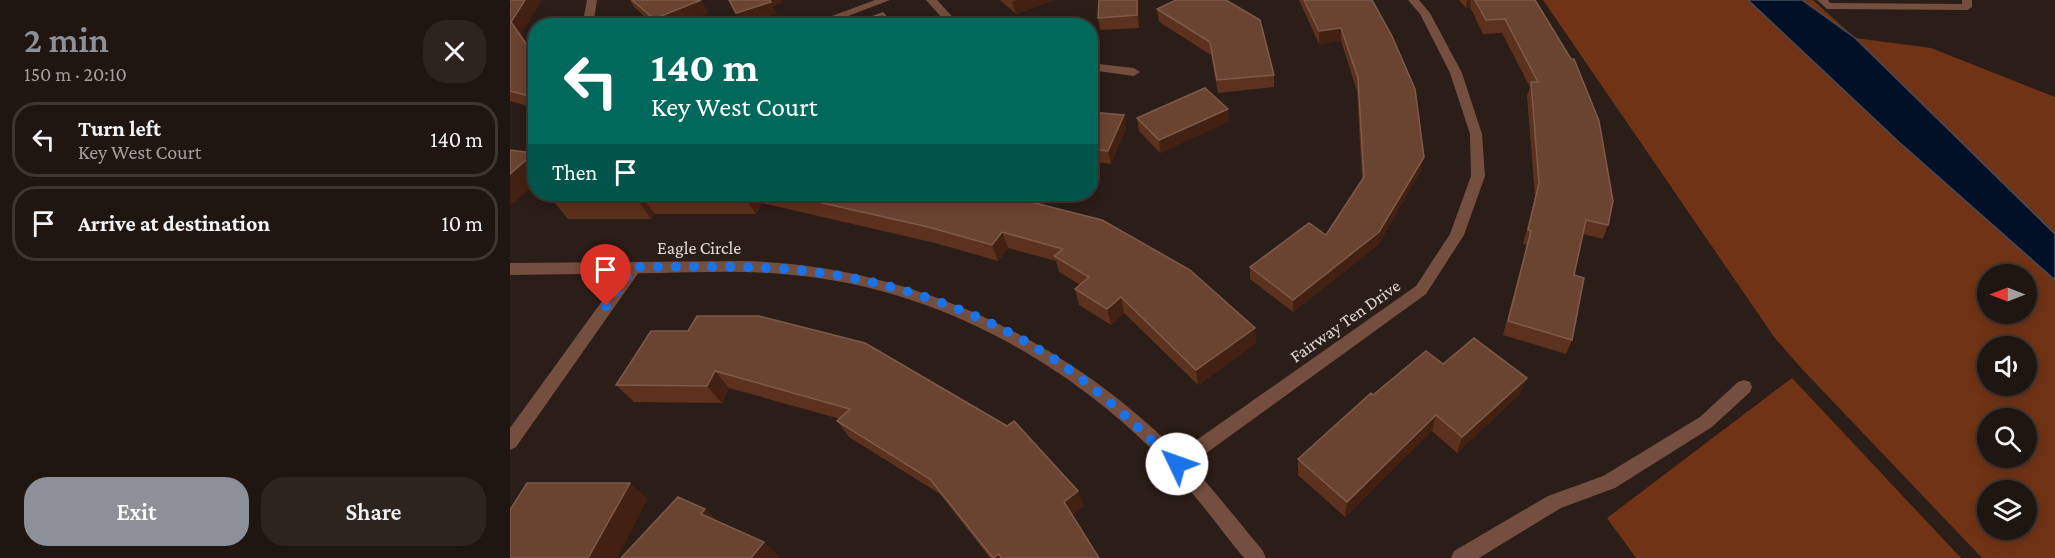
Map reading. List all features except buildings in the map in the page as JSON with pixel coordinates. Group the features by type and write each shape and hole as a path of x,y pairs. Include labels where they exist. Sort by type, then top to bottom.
{"street":[{"path":"589,18 592,0"},
{"path":"833,18 885,0"},
{"path":"931,0 948,18"},
{"name":"Fairway Ten Drive","path":"1177,464 1421,290 1457,235 1478,176 1476,134 1456,73 1425,13 1413,0"},
{"path":"1822,0 1827,6 1967,7 1968,0"},
{"path":"1098,67 1134,72"},
{"path":"510,442 634,267"},
{"name":"Eagle Circle","path":"510,269 743,267 808,271 880,285 936,302 996,326 1048,355 1099,392 1177,464 1256,558"},
{"path":"1461,558 1555,502 1609,482 1706,422 1744,387"}],"shaded area":[{"path":"1543,0 1813,0 1855,38 1931,48 2055,97 2055,558 1982,558 1774,337"},
{"path":"1792,378 1961,558 1636,558 1607,518"}],"water":[{"path":"1748,0 1802,0 1855,38 2055,234 2055,280 2037,264 1899,142"}],"route":[{"path":"606,306 634,267 743,267 808,271 880,285 936,302 996,326 1048,355 1099,392 1177,464"}]}
